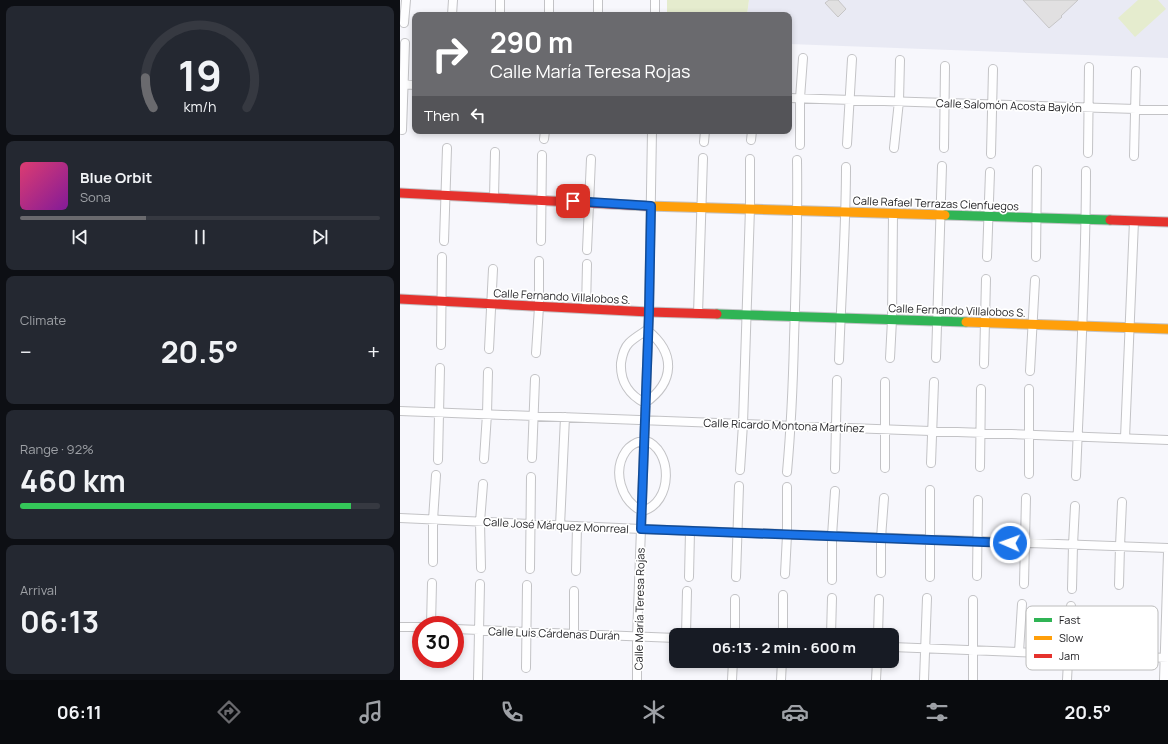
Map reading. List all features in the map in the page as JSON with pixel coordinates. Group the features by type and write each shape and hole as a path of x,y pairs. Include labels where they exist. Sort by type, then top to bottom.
{"street":[{"path":"404,23 406,0"},
{"path":"452,12 453,0"},
{"path":"500,0 500,12"},
{"path":"549,12 550,0"},
{"path":"598,0 598,12"},
{"path":"654,12 655,0"},
{"path":"402,130 402,84 406,43"},
{"path":"800,145 800,98 803,58"},
{"path":"847,144 852,59"},
{"path":"894,148 899,101 900,60"},
{"path":"944,148 945,66"},
{"path":"1088,153 1089,67"},
{"path":"991,154 993,70"},
{"path":"1134,156 1136,71"},
{"path":"402,84 412,85"},
{"name":"Calle Salomón Acosta Baylón","path":"792,98 1168,110"},
{"name":"Calle María Teresa Rojas","path":"637,680 637,637 647,330 649,312 652,134"},
{"path":"704,142 705,134"},
{"path":"751,140 752,134"},
{"path":"444,241 447,148"},
{"path":"494,198 496,152"},
{"path":"541,242 542,155"},
{"path":"698,314 703,158"},
{"path":"587,250 591,159"},
{"path":"740,470 743,424 750,208 750,159"},
{"path":"787,472 791,426 795,317 798,210 797,160"},
{"path":"936,358 942,166"},
{"path":"839,360 846,212 846,167"},
{"path":"1036,257 1038,170"},
{"path":"1076,476 1083,326 1086,171"},
{"path":"987,257 990,217 990,172"},
{"name":"Calle Rafael Terrazas Cienfuegos","path":"400,194 651,206 1168,222"},
{"path":"890,358 894,214"},
{"path":"1126,438 1134,221"},
{"path":"441,344 442,257"},
{"path":"536,354 539,306 538,261"},
{"path":"586,309 587,264"},
{"path":"489,349 493,269"},
{"path":"984,364 986,279"},
{"path":"1030,371 1035,280"},
{"name":"Calle Fernando Villalobos S.","path":"400,299 698,314 1168,329"},
{"path":"647,330 664,348 667,355 668,369 661,388 645,403 628,389 624,382 621,368 624,352 628,344 647,330"},
{"path":"438,460 440,368"},
{"path":"484,459 488,372"},
{"path":"532,458 535,378"},
{"path":"835,469 838,380"},
{"path":"885,382 885,468"},
{"path":"932,463 934,382"},
{"path":"980,467 981,389"},
{"path":"1029,389 1029,474"},
{"name":"Calle Ricardo Montona Martínez","path":"400,411 1168,440"},
{"path":"560,526 565,417"},
{"path":"644,440 650,442 658,451 664,461 666,473 664,488 657,501 650,508 642,511 635,508 623,492 619,478 619,469 625,452 633,444 644,440"},
{"path":"433,562 433,520 436,475"},
{"path":"530,569 531,477"},
{"path":"481,568 480,522 483,484"},
{"path":"736,577 739,486"},
{"path":"785,574 787,486"},
{"path":"930,490 930,577"},
{"path":"832,580 832,536 835,491"},
{"path":"881,573 884,498"},
{"path":"1024,584 1026,498"},
{"path":"977,576 978,500"},
{"path":"1119,585 1122,502"},
{"path":"1072,589 1075,506"},
{"name":"Calle José Márquez Monrreal","path":"400,518 787,535 1168,548"},
{"path":"576,571 577,526"},
{"path":"689,576 690,531"},
{"path":"1164,680 1167,658 1168,553"},
{"path":"431,616 432,583"},
{"path":"478,679 480,584"},
{"path":"526,668 527,586"},
{"path":"574,591 574,634"},
{"path":"686,628 687,591"},
{"path":"783,595 783,628"},
{"path":"831,628 832,598"},
{"path":"924,680 927,598"},
{"path":"735,599 735,628"},
{"path":"878,628 879,599"},
{"path":"973,600 973,680"},
{"path":"1019,652 1022,604"},
{"path":"400,627 412,628"},
{"name":"Calle Luis Cárdenas Durán","path":"464,629 669,638"},
{"path":"899,647 1026,652"},
{"path":"732,680 733,668"},
{"path":"781,680 782,668"},
{"path":"876,680 877,668"},
{"path":"1067,670 1067,680"}],"shaded area":[{"path":"749,0 1168,0 1168,58 792,44 792,12 747,12"}],"green space":[{"path":"667,0 749,0 747,12 667,12"},
{"path":"1138,0 1158,0 1166,9 1135,37 1118,18"}],"building":[{"path":"829,0 838,0 846,9 838,17 825,3"},
{"path":"1023,0 1078,0 1049,28"}],"traffic: fast":[{"path":"945,215 1110,220"},
{"path":"717,314 966,322"}],"traffic: slow":[{"path":"648,206 945,215"},
{"path":"966,322 1168,329"}],"traffic: jam":[{"path":"400,193 648,206"},
{"path":"1110,220 1168,222"},
{"path":"400,299 649,312 717,314"}],"route":[{"path":"573,201 651,206 649,312 647,330 641,529 1010,543"}]}
